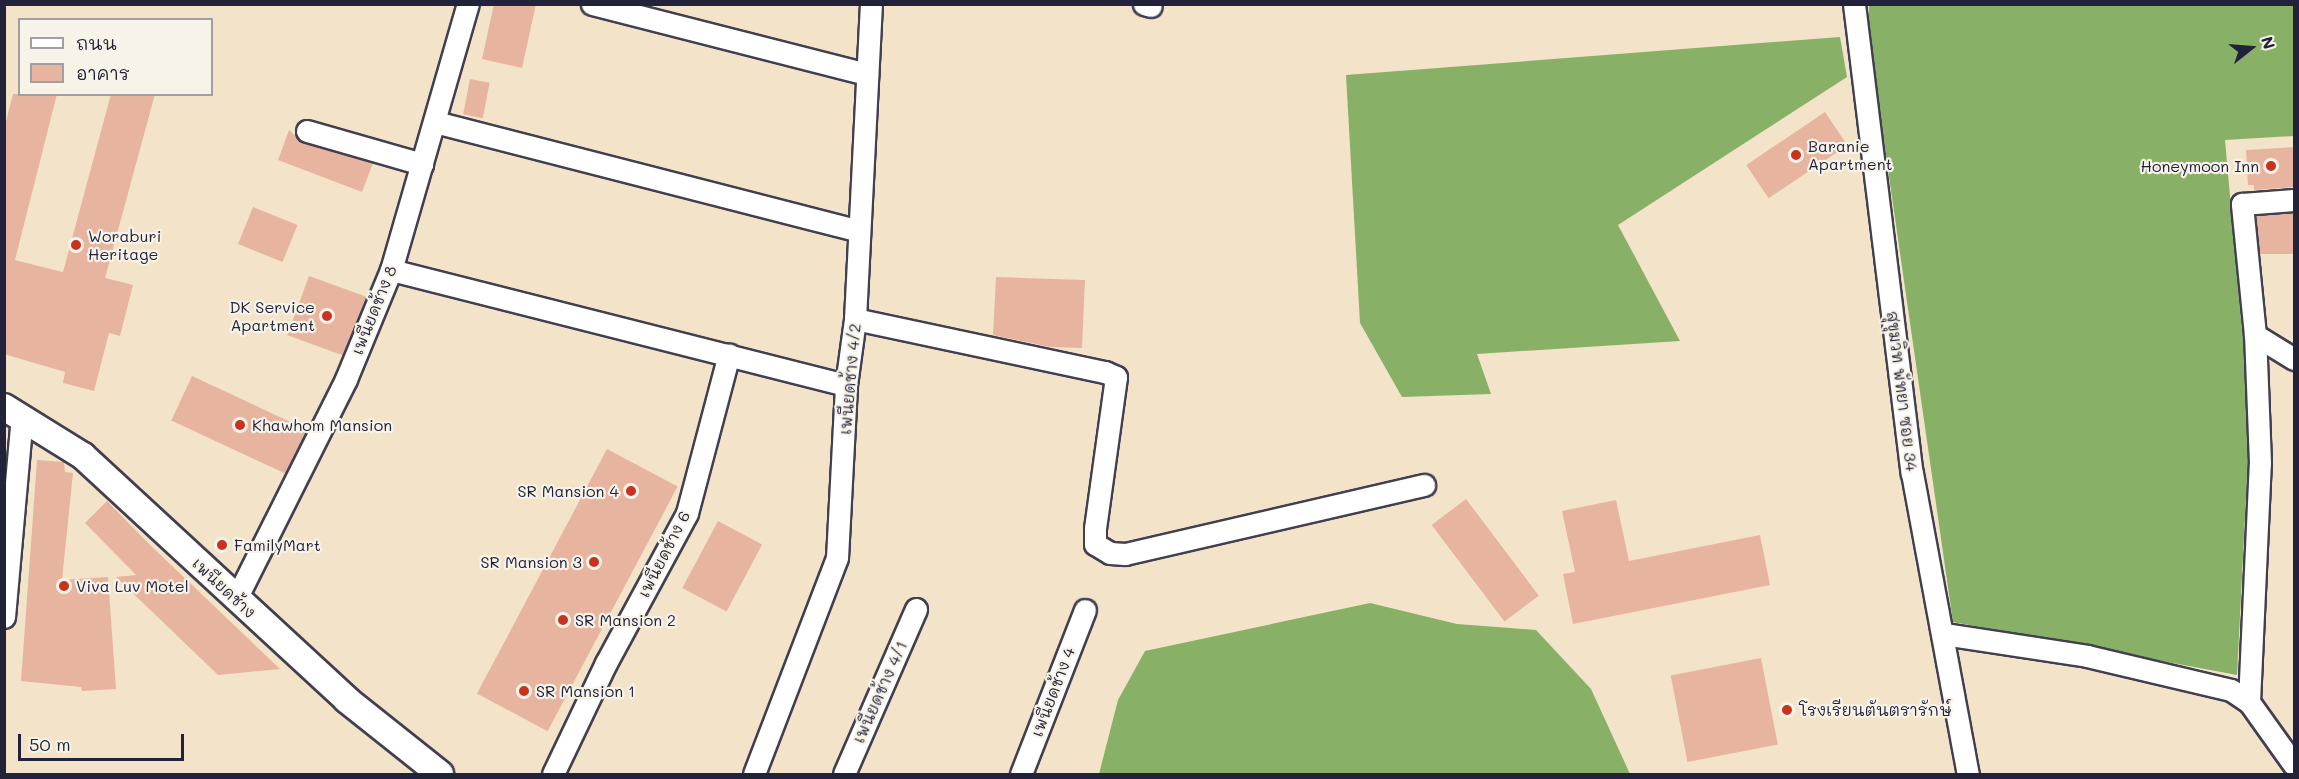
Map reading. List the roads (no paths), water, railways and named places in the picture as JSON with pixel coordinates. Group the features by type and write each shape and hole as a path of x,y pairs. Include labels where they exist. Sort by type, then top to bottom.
{"street":[{"name":"เพนียดช้าง 8","path":"236,599 346,379 391,270 468,4"},
{"path":"592,4 867,74"},
{"name":"เพนียดช้าง 4/2","path":"754,774 837,558 846,385 855,319 857,230 871,4"},
{"name":"สุขุมวิท พัทยา ซอย 34","path":"1854,4 1912,473 1944,634 1968,774"},
{"path":"435,122 857,230"},
{"path":"307,131 422,164"},
{"path":"2249,702 2260,463 2255,335 2242,204 2295,200"},
{"path":"391,270 846,385"},
{"path":"855,319 1105,372 1116,377 1095,528 1095,544 1110,553 1125,554 1424,485"},
{"path":"2255,335 2295,359"},
{"name":"เพนียดช้าง 6","path":"553,774 606,663 687,513 729,354"},
{"path":"4,617 13,412"},
{"name":"เพนียดช้าง","path":"13,412 83,456 347,700 440,774"},
{"name":"เพนียดช้าง 4/1","path":"844,774 916,609"},
{"name":"เพนียดช้าง 4","path":"1021,774 1085,610"},
{"path":"1944,634 2087,656 2231,690 2249,702 2295,765"}],"place":[{"name":"Baranie Apartment","path":"1796,155"},
{"name":"Honeymoon Inn","path":"2271,166"},
{"name":"Woraburi Heritage","path":"76,245"},
{"name":"DK Service Apartment","path":"327,316"},
{"name":"Khawhom Mansion","path":"240,425"},
{"name":"SR Mansion 4","path":"631,491"},
{"name":"FamilyMart","path":"222,545"},
{"name":"SR Mansion 3","path":"594,562"},
{"name":"Viva Luv Motel","path":"64,586"},
{"name":"SR Mansion 2","path":"563,620"},
{"name":"SR Mansion 1","path":"524,691"},
{"name":"โรงเรียนตันตรารักษ์","path":"1787,710"}]}
